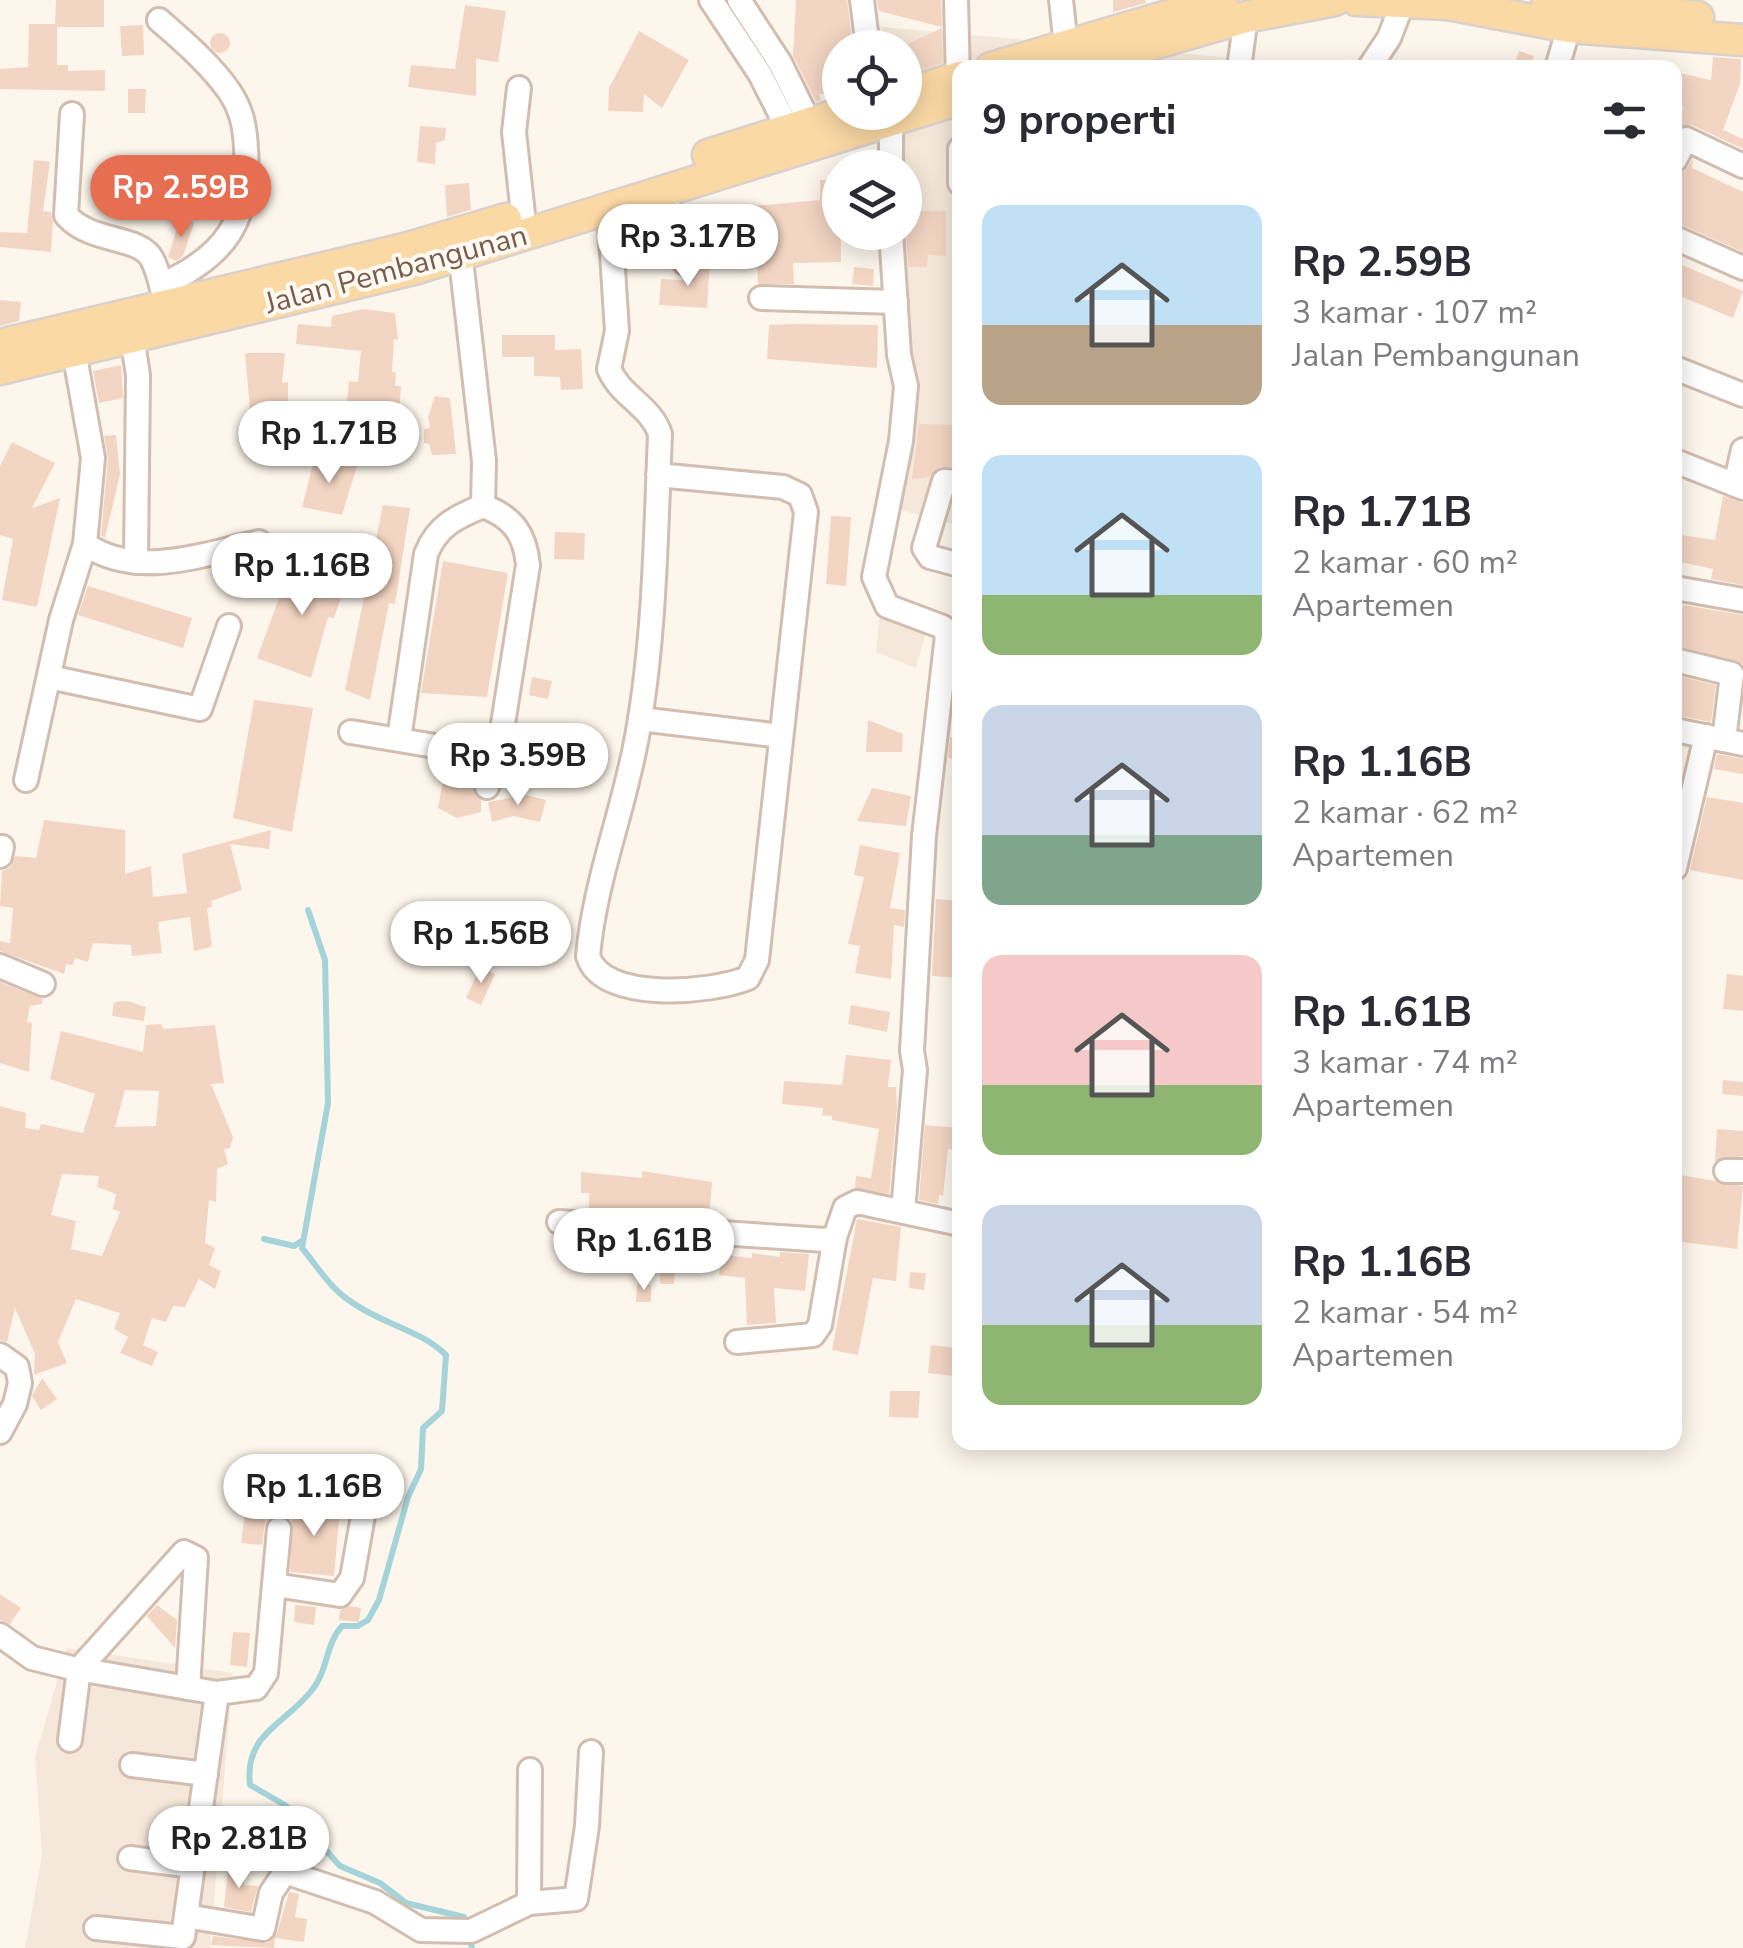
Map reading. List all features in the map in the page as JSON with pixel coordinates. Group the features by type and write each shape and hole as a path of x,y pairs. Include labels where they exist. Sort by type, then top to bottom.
{"main road":[{"path":"1042,60 1234,8 1334,0"},
{"path":"1356,0 1743,20"},
{"path":"1577,11 1743,40"},
{"path":"922,91 952,85"},
{"name":"Jalan Pembangunan","path":"922,104 952,88"},
{"name":"Jalan Pembangunan","path":"0,370 132,338 459,243 664,191 805,136 822,126"},
{"name":"Jalan Pembangunan","path":"0,345 164,296 459,243 523,214 805,136 839,130"}],"street":[{"path":"711,0 770,69"},
{"path":"739,0 805,136"},
{"path":"862,0 866,30"},
{"path":"956,0 958,60"},
{"path":"1061,0 1068,56"},
{"path":"1375,60 1390,38 1403,2"},
{"path":"1234,8 1237,60"},
{"path":"1560,60 1577,11"},
{"path":"72,114 66,215 79,230 142,248 152,257 164,296 226,240 241,212 248,178 244,117 230,91 160,20"},
{"path":"518,88 514,132 523,214"},
{"path":"1682,147 1686,139 1743,166"},
{"path":"664,191 685,263"},
{"path":"609,207 617,331 609,369 622,393 657,424 658,475 640,719 588,956 592,969 609,984 659,990 725,988 748,978 756,960 806,512 800,495 783,487 658,475"},
{"path":"1682,241 1743,268"},
{"path":"459,243 484,461 483,506"},
{"path":"892,250 906,386 874,577 881,600 896,612 943,627 947,635 924,836 912,1050 915,1070 903,1211"},
{"path":"761,298 896,302"},
{"path":"132,338 138,375 136,562"},
{"path":"26,780 85,544 93,458 74,352"},
{"path":"1682,371 1743,395"},
{"path":"1682,465 1739,487 1743,450"},
{"path":"952,482 944,481 924,552 930,558 952,562"},
{"path":"399,739 426,554 434,534 458,516 483,506 504,513 526,539 528,565 507,713 487,787"},
{"path":"885,527 926,539"},
{"path":"85,544 136,562 158,564 258,542"},
{"path":"1682,589 1743,600"},
{"path":"49,678 200,709 229,626"},
{"path":"1682,662 1732,674 1724,740 1682,850"},
{"path":"640,719 782,736"},
{"path":"1682,731 1724,740"},
{"path":"351,732 494,752"},
{"path":"0,966 43,984"},
{"path":"737,1342 812,1336 820,1325 835,1236 850,1204 952,1222"},
{"path":"559,1222 825,1240 835,1236"},
{"path":"0,1355 16,1367 20,1383 0,1432"},
{"path":"275,1585 340,1595 352,1578 364,1510"},
{"path":"0,1634 32,1658 79,1669 217,1693 263,1683 280,1530"},
{"path":"70,1740 79,1669 184,1552 192,1553 188,1688"},
{"path":"96,1928 184,1937 217,1693"},
{"path":"186,1916 262,1929 270,1893 285,1872 375,1902 420,1930 471,1932 529,1903 576,1899 587,1826 591,1752"},
{"path":"132,1765 206,1774"},
{"path":"529,1903 530,1770"},
{"path":"130,1858 193,1866"}],"shaded area":[{"path":"922,31 1233,58 952,60 952,524 897,509 889,250 922,250 922,150 892,150 899,130 922,130"},
{"path":"880,612 926,632 916,668 876,652"},
{"path":"67,1648 233,1673 210,1948 25,1948 42,1855 35,1757"}],"building":[{"path":"56,0 104,0 104,27 57,27 57,65 68,65 68,71 105,70 105,91 0,89 0,69 28,67 29,24 55,24"},
{"path":"796,0 847,0 851,30 822,30 821,100 816,102 793,56"},
{"path":"877,0 941,0 942,27 879,11"},
{"path":"1113,0 1145,0 1146,3 1113,12"},
{"path":"465,5 506,11 498,62 476,59 476,96 408,87 411,65 455,69"},
{"path":"143,25 144,55 122,56 120,26"},
{"path":"942,28 943,63 922,70 922,37"},
{"path":"639,31 689,60 662,108 644,94 643,112 608,111 609,88"},
{"path":"216,33 224,33 230,43 224,53 216,53 210,47 210,39"},
{"path":"1519,51 1534,56 1533,60 1516,60"},
{"path":"1713,57 1741,59 1740,84 1723,130 1743,139 1743,149 1692,125 1682,127 1682,74 1711,80"},
{"path":"128,89 146,89 145,113 128,113"},
{"path":"420,126 446,128 445,140 436,143 435,164 417,162"},
{"path":"1693,159 1692,168 1743,192 1743,252 1682,225 1684,172"},
{"path":"34,160 50,162 43,211 51,212 53,222 51,252 0,247 0,232 27,233"},
{"path":"822,180 822,250 841,250 841,262 793,263 794,284 758,284 757,254 723,256 720,209 820,200"},
{"path":"469,183 471,210 447,217 445,185"},
{"path":"922,211 946,211 946,256 928,255 927,267 908,267 907,250 922,250"},
{"path":"180,219 194,223 183,256 176,261 168,257"},
{"path":"699,257 710,258 707,308 659,305 661,279 691,281 699,267"},
{"path":"1682,265 1743,291 1733,318 1682,297"},
{"path":"854,267 874,269 873,286 852,284"},
{"path":"0,300 21,302 19,321 0,326"},
{"path":"363,309 395,313 398,340 394,339 392,372 396,372 395,386 401,386 399,416 382,414 381,429 357,426 358,413 346,412 349,381 358,382 361,351 296,344 298,324 331,327 332,316"},
{"path":"769,325 878,325 877,368 767,359"},
{"path":"502,335 555,335 555,350 581,349 583,389 561,390 560,377 534,376 534,357 502,357"},
{"path":"245,353 285,353 282,383 288,382 288,403 250,409"},
{"path":"121,365 123,398 99,403 93,371"},
{"path":"435,396 450,398 456,454 432,455 429,444 424,443 424,429 430,428 428,417"},
{"path":"919,424 952,425 952,467 939,467 929,477 912,479"},
{"path":"116,435 120,474 105,538 101,535 108,459 104,436"},
{"path":"12,442 55,463 32,508 60,498 37,607 2,600 13,539 0,535 0,466"},
{"path":"315,456 357,466 342,515 302,507"},
{"path":"1723,496 1743,503 1743,585 1711,579 1713,569 1682,562 1682,535 1715,540"},
{"path":"383,505 410,508 395,604 389,603 370,700 345,690"},
{"path":"831,516 851,517 846,586 826,584"},
{"path":"555,532 585,533 584,560 554,559"},
{"path":"293,560 347,580 334,618 328,617 311,678 257,658"},
{"path":"443,561 508,573 487,697 421,693"},
{"path":"88,586 192,618 183,648 78,615"},
{"path":"1683,605 1743,615 1743,664 1682,647"},
{"path":"532,677 552,681 548,699 529,695"},
{"path":"1682,677 1716,685 1711,722 1682,716"},
{"path":"254,700 313,708 292,832 233,818"},
{"path":"868,720 903,734 902,752 866,752"},
{"path":"950,737 952,737 952,759 948,757"},
{"path":"1717,754 1743,759 1743,774 1714,769"},
{"path":"446,764 476,768 473,791 481,800 481,812 457,818 438,808"},
{"path":"872,788 911,796 906,826 857,821"},
{"path":"526,795 546,800 540,822 513,816 492,822 488,802"},
{"path":"1707,797 1743,803 1743,880 1690,870"},
{"path":"44,820 125,830 125,874 151,866 153,897 187,893 182,854 271,830 269,849 230,844 242,890 211,901 212,907 207,908 212,947 194,951 190,917 158,922 162,953 132,956 131,945 93,943 88,962 75,958 73,965 66,964 64,974 0,951 0,941 10,943 13,908 0,906 2,871 10,867 15,856 36,858"},
{"path":"860,845 900,853 890,908 905,910 904,927 894,925 891,979 855,973 860,946 848,944 864,877 854,875"},
{"path":"936,899 952,900 952,977 932,976"},
{"path":"480,968 495,974 481,1005 466,998"},
{"path":"1727,974 1743,976 1743,1011 1723,1009"},
{"path":"0,982 43,999 42,1004 30,1006 29,1072 0,1063"},
{"path":"128,1001 146,1007 144,1021 112,1016 114,1002"},
{"path":"851,1005 890,1012 887,1032 848,1024"},
{"path":"161,1024 164,1029 215,1025 224,1083 211,1084 233,1137 230,1148 224,1149 228,1164 217,1169 216,1202 209,1200 205,1243 215,1248 209,1265 221,1271 215,1289 199,1279 185,1307 173,1306 166,1322 152,1318 143,1345 158,1352 152,1366 120,1353 128,1337 114,1329 120,1313 76,1299 58,1342 67,1363 34,1375 35,1354 15,1308 7,1342 0,1340 0,1106 26,1113 25,1128 39,1130 41,1124 83,1133 95,1094 50,1079 61,1031 143,1052 146,1025","holes":["125,1090 159,1091 156,1126 115,1127","62,1174 99,1176 97,1187 116,1194 113,1209 120,1212 102,1256 71,1249 76,1221 51,1215"]},
{"path":"846,1055 891,1060 888,1087 896,1087 897,1108 889,1194 855,1188 856,1176 871,1178 879,1129 832,1120 832,1116 822,1115 823,1108 782,1104 784,1081 842,1085"},
{"path":"1723,1080 1743,1082 1743,1096 1722,1094"},
{"path":"925,1125 952,1127 943,1196 939,1195 938,1204 919,1200"},
{"path":"1717,1129 1743,1131 1743,1156 1715,1161"},
{"path":"642,1171 712,1182 709,1217 589,1209 589,1193 581,1193 581,1172 642,1178"},
{"path":"1682,1175 1743,1186 1737,1249 1682,1242"},
{"path":"857,1219 901,1227 896,1281 873,1278 858,1355 832,1350"},
{"path":"604,1240 629,1242 629,1260 612,1261 612,1255 604,1255"},
{"path":"661,1244 676,1245 674,1284 660,1284"},
{"path":"780,1252 809,1254 805,1291 774,1288 776,1323 747,1325 745,1278 719,1275 722,1255 752,1258 752,1253 780,1257"},
{"path":"910,1272 926,1273 924,1290 909,1288"},
{"path":"637,1284 651,1285 651,1302 636,1302"},
{"path":"931,1345 952,1347 952,1376 928,1373"},
{"path":"42,1378 57,1399 41,1410 32,1396"},
{"path":"890,1391 920,1391 918,1418 889,1417"},
{"path":"293,1503 340,1508 334,1576 290,1572"},
{"path":"245,1513 266,1515 262,1545 241,1543"},
{"path":"0,1594 21,1608 10,1624 0,1620"},
{"path":"157,1605 177,1620 175,1648 147,1616"},
{"path":"295,1605 316,1607 314,1625 294,1622"},
{"path":"349,1606 361,1608 359,1622 339,1620 340,1610"},
{"path":"233,1632 250,1633 247,1667 230,1665"},
{"path":"228,1867 245,1869 244,1885 258,1886 251,1912 224,1907"},
{"path":"289,1892 299,1894 295,1917 307,1919 304,1942 275,1938 274,1948 211,1945 213,1936 269,1943 277,1933"}],"waterway":[{"path":"308,910 325,960 328,1103 302,1248 343,1296 446,1355 442,1411 423,1428 421,1469 408,1497 379,1600 368,1620 358,1626 342,1626 312,1690 260,1741 253,1753 250,1785 285,1805 340,1866 380,1883 406,1903 464,1917 472,1948"},
{"path":"264,1239 294,1246 303,1240"}]}
